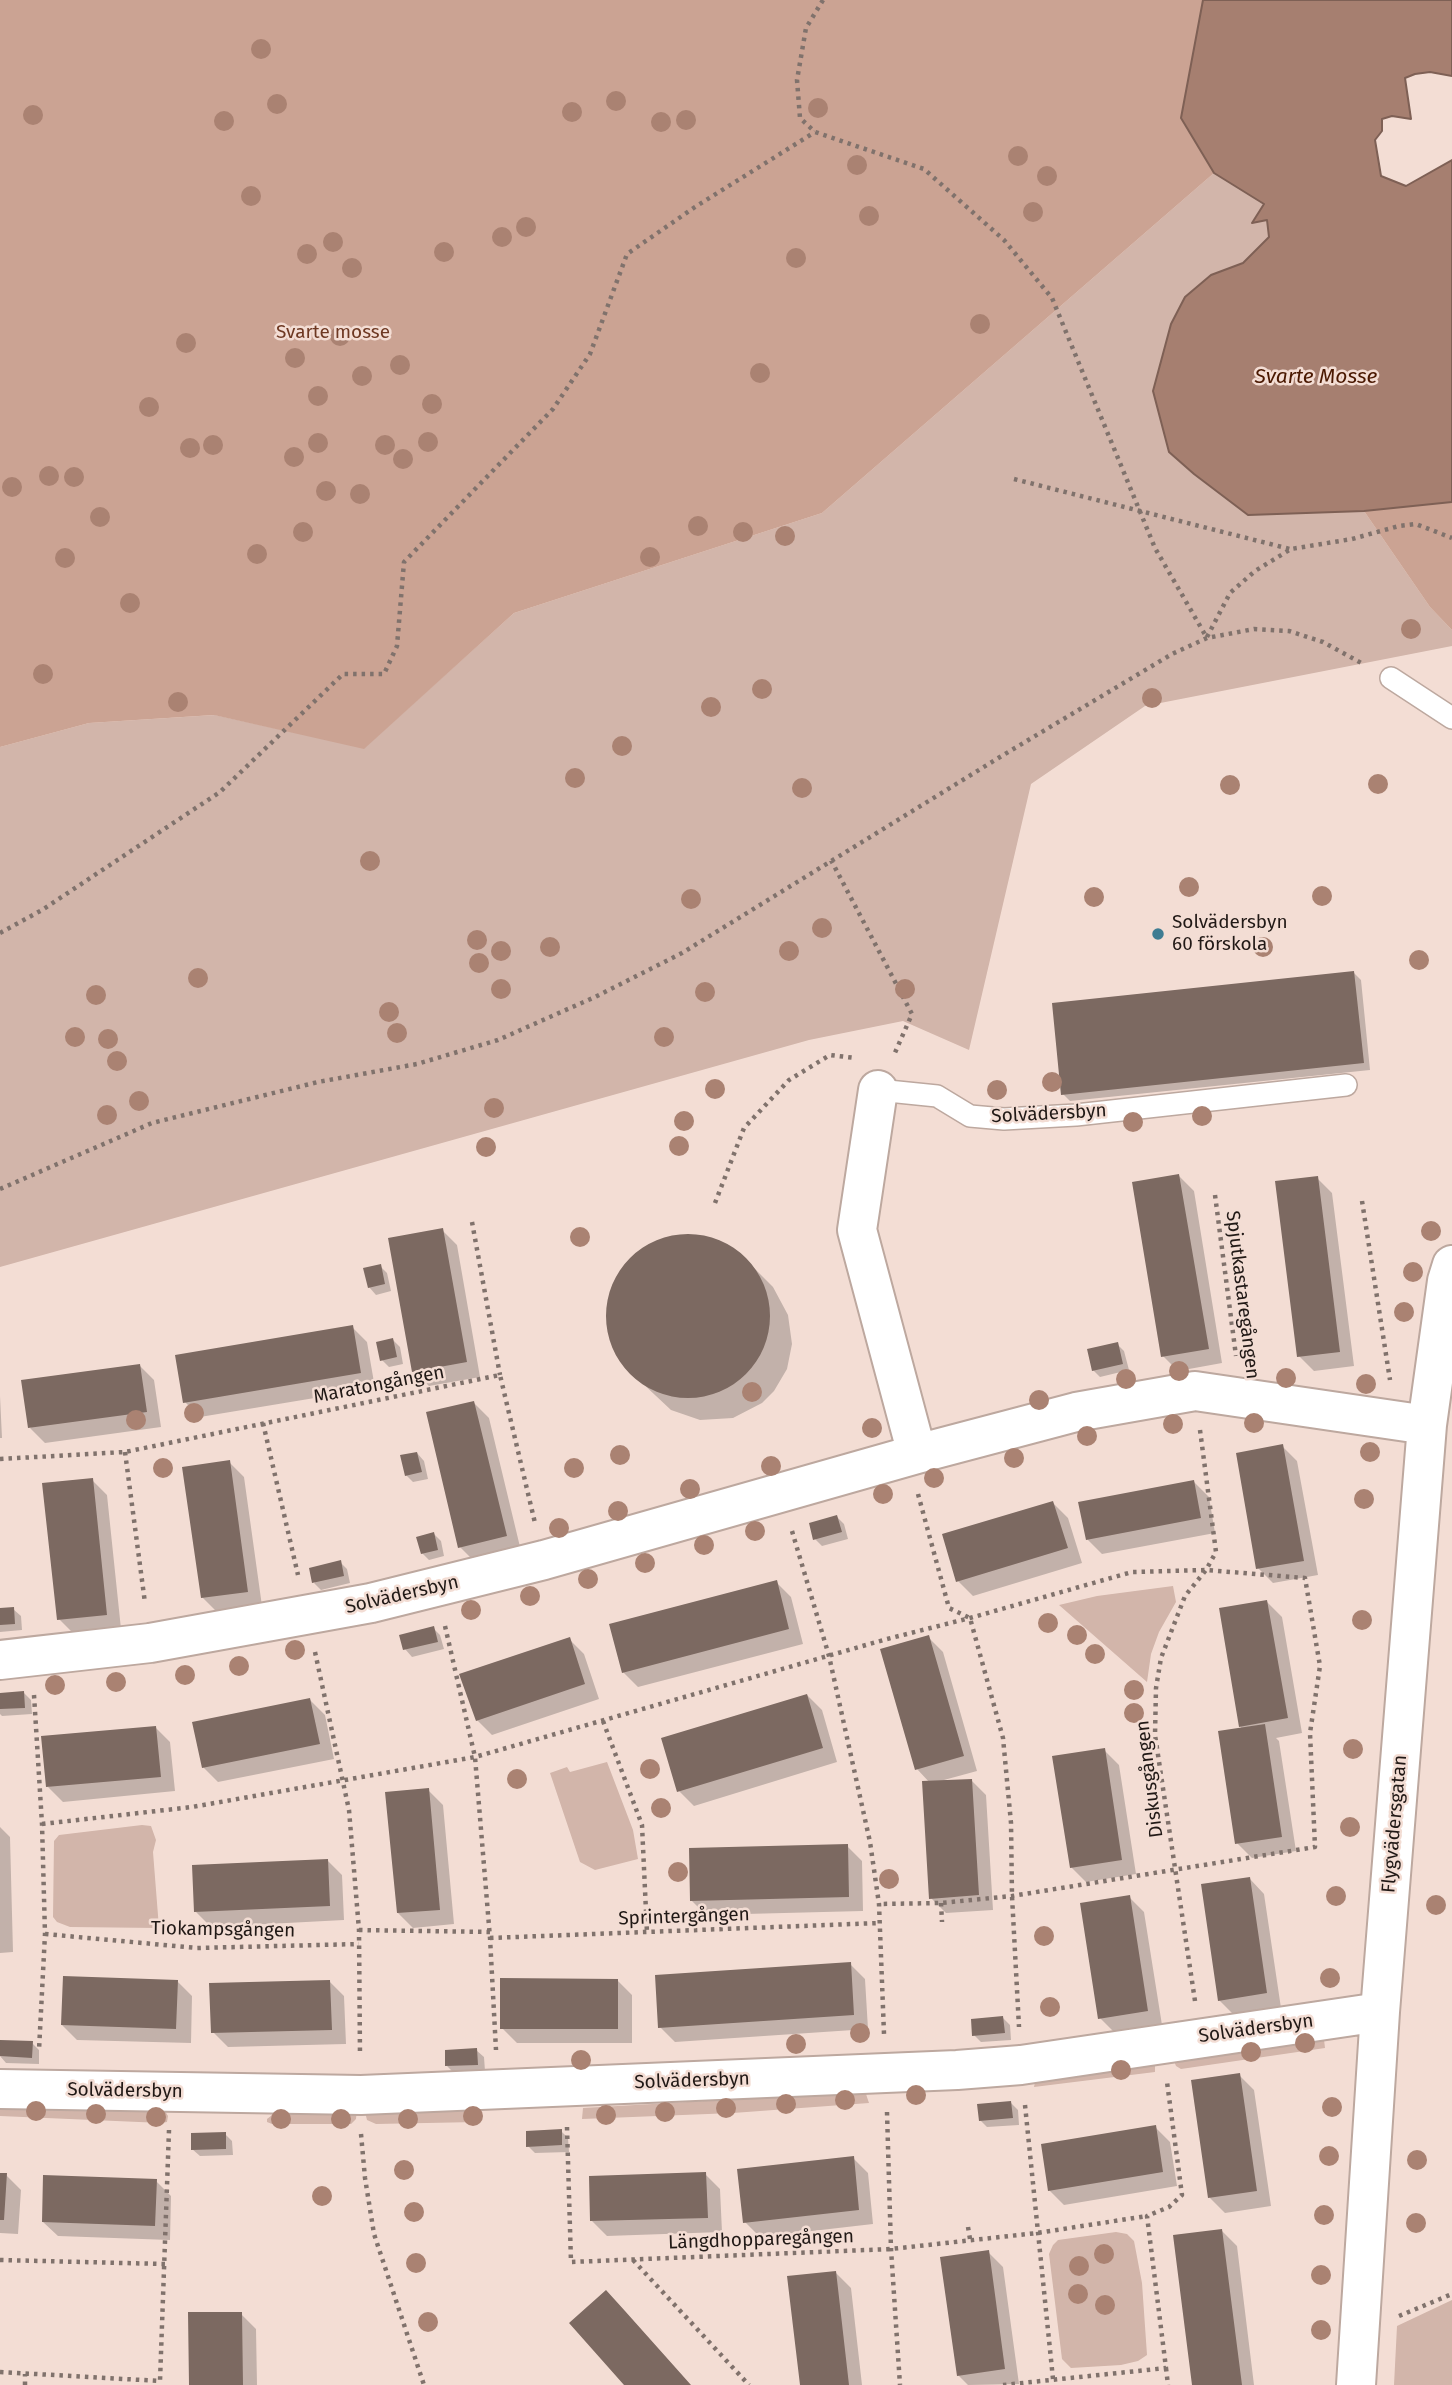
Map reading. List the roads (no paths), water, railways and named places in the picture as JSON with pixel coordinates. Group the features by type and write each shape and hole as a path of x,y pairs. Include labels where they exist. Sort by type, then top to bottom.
{"street":[{"path":"878,1090 857,1230 912,1455"},
{"name":"Flygvädersgatan","path":"1356,2385 1380,2012 1427,1425 1447,1281 1452,1265"},
{"name":"Solvädersbyn","path":"16,1659 150,1643 308,1616 437,1587 544,1560 912,1455 1076,1412 1195,1391 1427,1425"},
{"name":"Solvädersbyn","path":"19,2089 360,2095 957,2070 1021,2065 1380,2012"}],"lane":[{"path":"1391,678 1452,718"},
{"name":"Solvädersbyn","path":"878,1090 937,1096 970,1116 1004,1119 1076,1115 1346,1085"}],"water":[{"name":"Svarte Mosse","path":"1203,0 1452,0 1452,76 1430,72 1405,78 1411,119 1392,116 1382,119 1382,131 1375,140 1381,176 1406,186 1452,160 1452,502 1364,511 1248,515 1169,452 1153,391 1171,324 1185,297 1211,275 1243,263 1269,237 1267,220 1252,223 1264,204 1214,173 1181,118"}],"place":[{"name":"Solvädersbyn 60 förskola","path":"1158,934"}],"park label":[{"name":"Svarte mosse","path":"333,333"}]}
